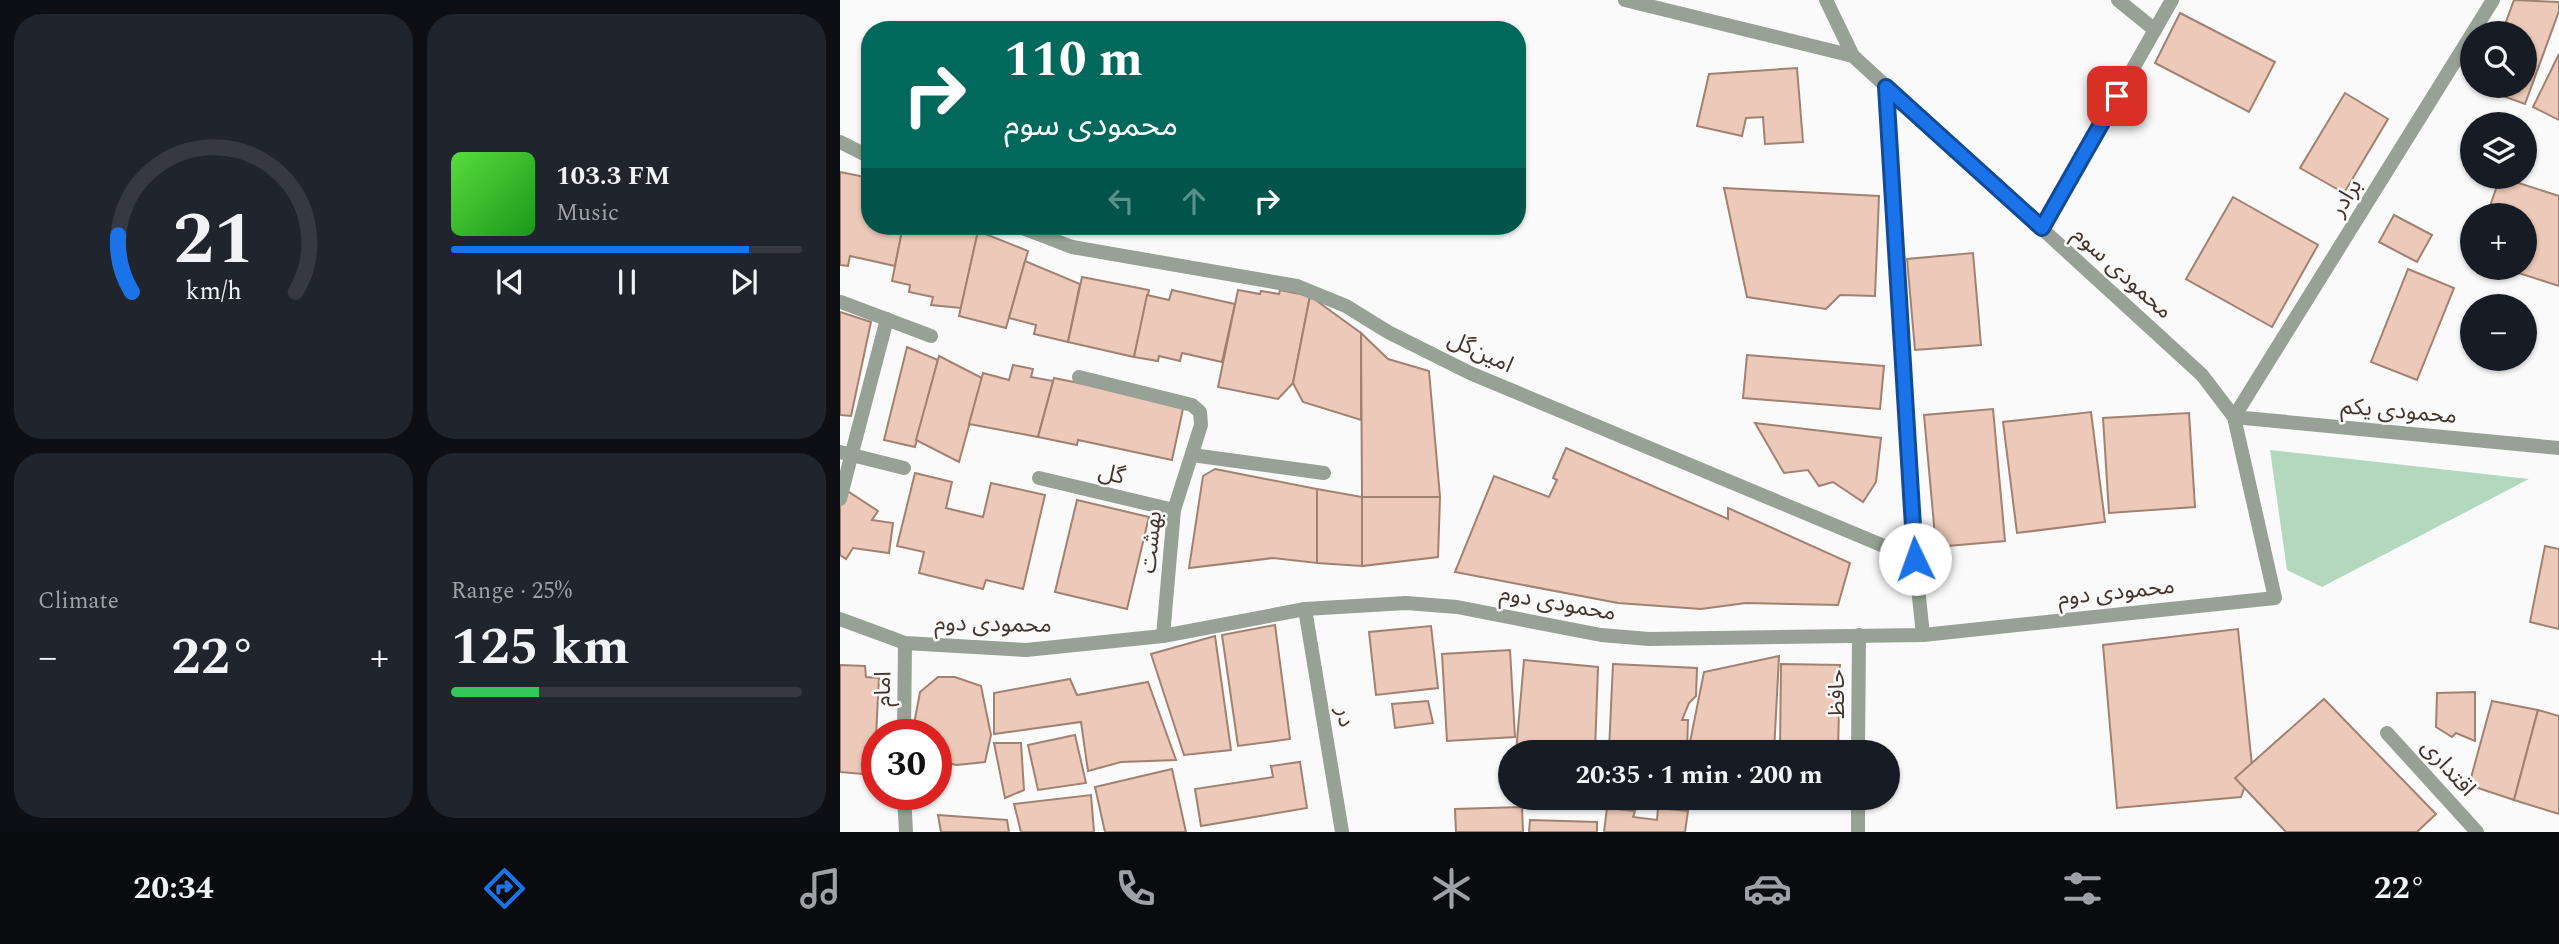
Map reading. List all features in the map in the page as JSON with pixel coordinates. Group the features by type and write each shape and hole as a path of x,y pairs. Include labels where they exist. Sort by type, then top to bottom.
{"street":[{"path":"1625,0 1853,56"},
{"name":"محمودی سوم","path":"1826,0 1853,56 2202,375 2234,417 2275,597"},
{"path":"2118,0 2155,30"},
{"path":"2042,228 2172,0"},
{"name":"برادر","path":"2234,417 2493,0"},
{"path":"1886,87 1915,559 1923,635"},
{"path":"840,142 861,152"},
{"name":"امین‌گل","path":"1041,235 1072,247 1297,286 1346,306 1388,332 1470,373 1915,559"},
{"path":"841,302 931,336"},
{"path":"840,499 846,454 887,319"},
{"name":"بهشت","path":"1079,377 1192,405 1200,412 1201,425 1174,510 1163,636"},
{"name":"محمودی یکم","path":"2234,417 2559,448"},
{"path":"846,454 904,467"},
{"path":"1192,454 1324,473"},
{"name":"گل","path":"1039,478 1174,510"},
{"name":"محمودی دوم","path":"840,619 905,643 1026,650 1163,636 1305,610 1406,603 1457,607 1601,635 1649,639 1923,635 2275,597"},
{"name":"در","path":"1305,610 1342,832"},
{"name":"حافظ","path":"1858,740 1859,635"},
{"name":"امام","path":"904,719 905,643"},
{"name":"اقتداری","path":"2387,733 2477,832"},
{"path":"905,810 906,832"},
{"path":"1858,810 1858,832"}],"green space":[{"path":"2270,450 2529,479 2322,587 2287,570"}],"building":[{"path":"2514,0 2559,2 2559,11 2537,71 2537,21 2506,21"},
{"path":"2180,13 2275,62 2249,112 2155,63"},
{"path":"2559,54 2559,120 2533,107"},
{"path":"1797,68 1803,142 1765,144 1763,117 1746,118 1742,136 1697,126 1709,74"},
{"path":"2345,93 2388,119 2344,193 2300,168"},
{"path":"2508,98 2527,98 2525,104"},
{"path":"840,172 861,176 861,235 901,235 895,266 850,256 848,266 840,265"},
{"path":"1724,188 1879,196 1875,296 1840,295 1826,309 1747,297"},
{"path":"2496,189 2537,189 2559,196 2559,286 2537,279 2537,203 2491,203"},
{"path":"2233,197 2318,245 2272,327 2186,279"},
{"path":"2394,215 2432,235 2417,262 2379,242"},
{"path":"901,235 977,235 961,308 931,305 933,297 909,292 910,285 892,281"},
{"path":"977,235 988,235 1028,251 1006,328 959,316"},
{"path":"1973,253 1981,345 1915,350 1907,259"},
{"path":"1025,261 1080,284 1068,342 1034,334 1036,325 1009,318"},
{"path":"2408,269 2454,288 2417,380 2371,362"},
{"path":"1082,277 1149,290 1134,357 1068,342"},
{"path":"1172,290 1235,304 1222,362 1182,353 1180,361 1159,356 1158,361 1134,357 1147,295 1169,300"},
{"path":"1238,290 1279,294 1280,290 1310,296 1293,383 1278,399 1218,387"},
{"path":"1310,296 1361,333 1361,420 1303,402 1293,383"},
{"path":"840,312 871,322 851,416 840,415"},
{"path":"1361,333 1388,359 1429,371 1440,497 1362,497"},
{"path":"907,347 938,360 915,447 884,440"},
{"path":"1747,355 1884,366 1880,409 1743,398"},
{"path":"939,356 982,378 959,462 916,440"},
{"path":"1013,365 1033,369 1031,377 1053,381 1038,437 969,424 983,373 1009,380"},
{"path":"1054,378 1184,404 1172,460 1078,440 1077,445 1038,437"},
{"path":"1993,409 2005,541 1936,547 1924,415"},
{"path":"2091,412 2105,522 2017,533 2003,422"},
{"path":"2189,413 2195,507 2109,513 2103,418"},
{"path":"1755,423 1881,438 1876,482 1863,502 1833,482 1819,486 1808,470 1784,473"},
{"path":"1566,448 1728,519 1728,508 1850,563 1838,605 1746,603 1701,609 1618,603 1455,572 1494,476 1549,497 1557,480 1553,478"},
{"path":"1215,469 1317,489 1317,563 1273,558 1189,568 1203,476"},
{"path":"915,473 952,482 946,508 983,517 991,483 1045,495 1023,589 986,580 983,589 919,573 924,552 897,546"},
{"path":"840,486 878,511 872,520 893,523 889,553 853,548 846,559 840,555"},
{"path":"1317,489 1362,497 1362,566 1317,563"},
{"path":"1362,497 1440,497 1438,557 1362,566"},
{"path":"1077,500 1149,517 1127,609 1055,592"},
{"path":"2545,546 2559,549 2559,629 2530,622"},
{"path":"1275,625 1290,739 1238,746 1222,635"},
{"path":"1431,626 1438,688 1376,695 1369,632"},
{"path":"2238,629 2252,766 2241,797 2117,808 2103,645"},
{"path":"1215,636 1231,750 1184,755 1151,654"},
{"path":"1510,650 1515,737 1447,741 1442,654"},
{"path":"1779,656 1775,740 1690,740 1704,672"},
{"path":"1524,660 1598,667 1595,740 1517,740"},
{"path":"1613,664 1697,668 1696,696 1689,703 1682,720 1688,720 1687,740 1609,740"},
{"path":"1781,664 1840,665 1838,740 1780,740"},
{"path":"840,665 865,666 866,677 879,678 877,719 861,719 861,774 840,772"},
{"path":"938,677 955,677 981,686 991,735 985,762 952,764 952,719 915,719 920,692"},
{"path":"1070,679 1077,695 1148,682 1176,760 1121,762 1088,771 1081,722 994,734 994,693"},
{"path":"2475,692 2475,741 2456,733 2452,737 2436,727 2437,693"},
{"path":"2324,699 2436,814 2417,832 2286,832 2235,778"},
{"path":"1428,701 1433,723 1395,728 1392,704"},
{"path":"2492,701 2538,710 2514,800 2469,785"},
{"path":"2538,710 2559,716 2559,814 2514,800"},
{"path":"1075,735 1086,783 1038,790 1028,745"},
{"path":"994,743 1021,743 1024,790 1005,798"},
{"path":"1300,762 1307,808 1201,826 1195,789 1273,777 1271,766"},
{"path":"1172,769 1186,832 1105,832 1095,787"},
{"path":"1091,795 1094,832 1021,832 1014,804"},
{"path":"1455,809 1522,810 1523,832 1456,832"},
{"path":"1607,810 1635,811 1633,817 1657,820 1658,810 1688,811 1685,832 1604,832"},
{"path":"938,815 1007,820 1009,832 941,832"},
{"path":"1530,820 1597,822 1597,832 1529,832"}],"route":[{"path":"1915,559 1886,87 2042,228 2117,96"}]}
